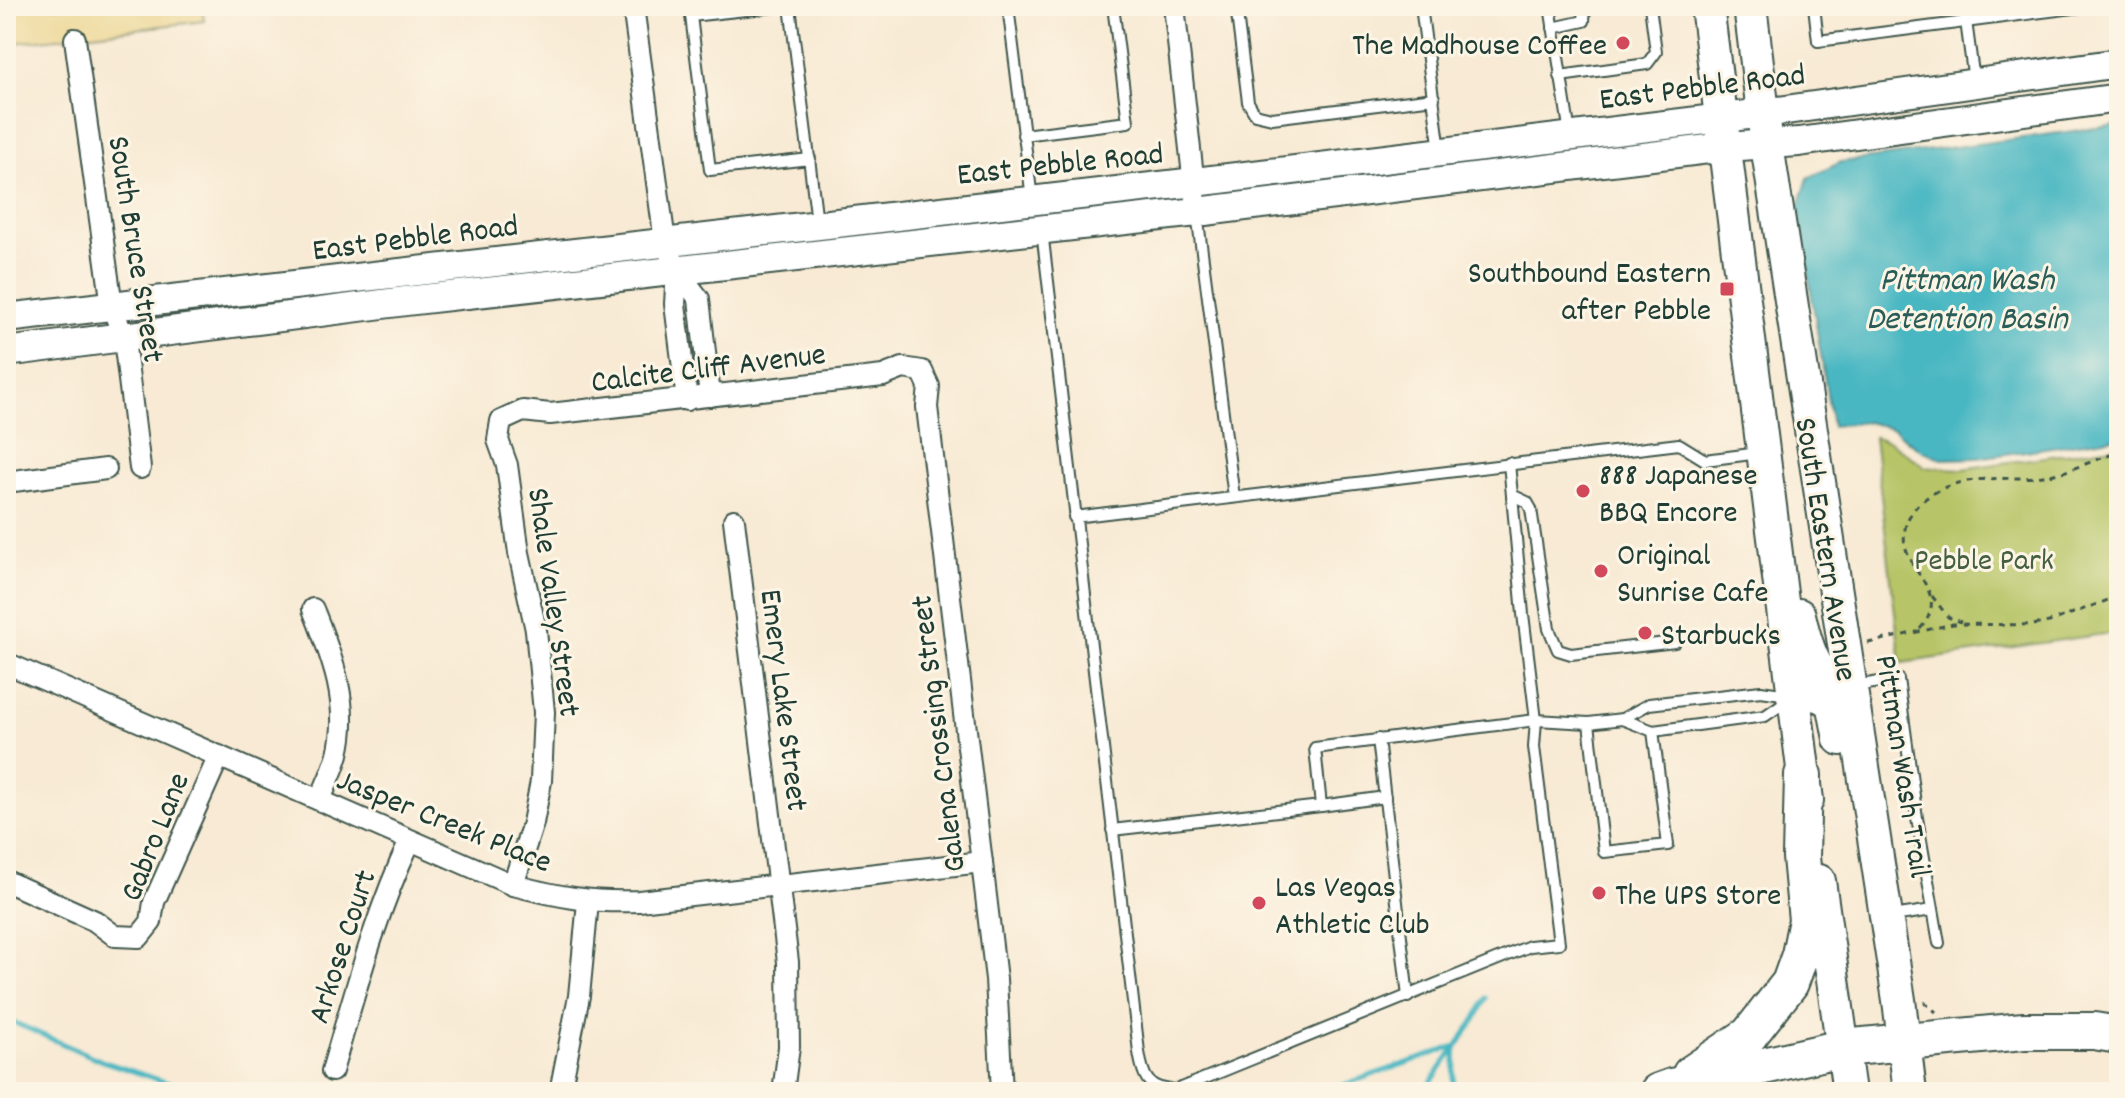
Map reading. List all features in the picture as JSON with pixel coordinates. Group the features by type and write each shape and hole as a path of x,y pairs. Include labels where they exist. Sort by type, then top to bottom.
{"highway":[{"path":"1665,1089 1749,1035 1790,983 1807,920 1801,857 1803,775"},
{"path":"1665,1089 1842,1048 2024,1031 2094,1031 2119,1035"}],"main road":[{"name":"South Eastern Avenue","path":"1707,6 1803,775 1849,1092"},
{"name":"South Eastern Avenue","path":"1750,6 1767,145 1910,1092"},
{"name":"East Pebble Road","path":"6,352 406,301 1197,212 1723,132 1764,113 2119,63"},
{"path":"2062,106 2119,82"},
{"name":"East Pebble Road","path":"6,318 1570,136 1723,132 1767,145 2119,98"},
{"path":"1773,537 1797,604 1807,651 1827,683 1849,687"},
{"path":"1793,696 1816,694 1833,702 1854,820 1862,835 1873,838"}],"street":[{"path":"633,6 665,242 677,270 699,299 710,396"},
{"path":"1174,6 1197,212"},
{"name":"South Bruce Street","path":"75,39 112,306 124,339 140,468"},
{"path":"677,270 675,304 687,400"},
{"name":"Calcite Cliff Avenue","path":"501,421 523,411 550,414 883,376 903,368 922,371"},
{"name":"Galena Crossing Street","path":"922,371 929,386 927,407 999,1008 1002,1092"},
{"name":"Shale Valley Street","path":"501,421 498,440 507,465 519,553 536,630 544,712 541,781 533,823 513,885"},
{"path":"6,482 106,469"},
{"name":"Emery Lake Street","path":"734,520 790,993 789,1047 783,1092"},
{"path":"313,609 334,664 342,719 337,756 320,800"},
{"name":"Jasper Creek Place","path":"6,663 513,885 588,902 639,901 779,887 982,862"},
{"name":"Gabro Lane","path":"6,881 95,921 115,936 139,937 151,922 154,902 219,756"},
{"name":"Arkose Court","path":"332,1071 373,930 391,880 410,841"},
{"path":"560,1092 579,996 588,902"}],"lane":[{"path":"783,6 691,16 710,170 810,159"},
{"path":"790,6 818,224"},
{"path":"1008,6 1032,199"},
{"path":"1023,135 1128,122 1113,6"},
{"path":"1236,6 1248,102 1255,114 1272,118 1434,98"},
{"path":"1421,6 1441,152"},
{"path":"1550,6 1570,136"},
{"path":"1553,28 1584,21 1585,6"},
{"path":"1560,76 1647,64 1656,52 1650,6"},
{"path":"1814,6 1818,41 2087,6"},
{"path":"1964,6 1974,83"},
{"path":"1197,212 1234,497"},
{"path":"1041,230 1141,1069 1147,1081 1162,1090 1176,1090 1530,946 1559,943 1534,747 1536,720 1509,463"},
{"path":"1074,517 1679,444 1705,460 1764,453"},
{"path":"1512,495 1527,502 1531,509 1549,629 1558,650 1571,654 1675,642"},
{"path":"1849,687 1898,679 1917,818 1939,943"},
{"path":"1321,806 1315,748 1536,720 1589,723 1622,719 1649,704 1761,691 1793,696"},
{"path":"1622,719 1653,731 1765,716 1793,696"},
{"path":"1589,723 1604,852 1668,845 1653,731"},
{"path":"1378,739 1408,997"},
{"path":"1112,830 1385,797"},
{"path":"1886,917 1933,910"}],"path":[{"path":"1965,624 1948,617 1907,554 1904,539 1910,513 1939,489 1966,480 2047,476 2119,453"},
{"path":"1917,632 1927,620 1932,596"},
{"name":"Pittman Wash Trail","path":"1861,644 1940,626 2033,625 2119,596"},
{"path":"1921,997 1935,1010 1940,1038"}],"green space":[{"name":"Pebble Park","path":"1874,437 1889,441 1925,467 1962,469 2119,446 2119,632 1901,663"}],"sand":[{"path":"6,6 202,6 204,21 6,44"}],"water":[{"name":"Pittman Wash Detention Basin","path":"2119,125 2119,437 1978,458 1942,459 1918,449 1894,429 1867,422 1832,426 1798,209 1808,178 1841,162"}],"waterway":[{"path":"1424,1092 1475,1020 1486,998"},
{"path":"6,1019 102,1061 196,1092"},
{"path":"1323,1092 1456,1046"},
{"path":"1453,1092 1456,1047"}],"place":[{"name":"The Madhouse Coffee","path":"1623,43"},
{"name":"Southbound Eastern after Pebble","path":"1727,289"},
{"name":"888 Japanese BBQ Encore","path":"1583,491"},
{"name":"Original Sunrise Cafe","path":"1601,571"},
{"name":"Starbucks","path":"1645,633"},
{"name":"The UPS Store","path":"1599,893"},
{"name":"Las Vegas Athletic Club","path":"1259,903"}]}
